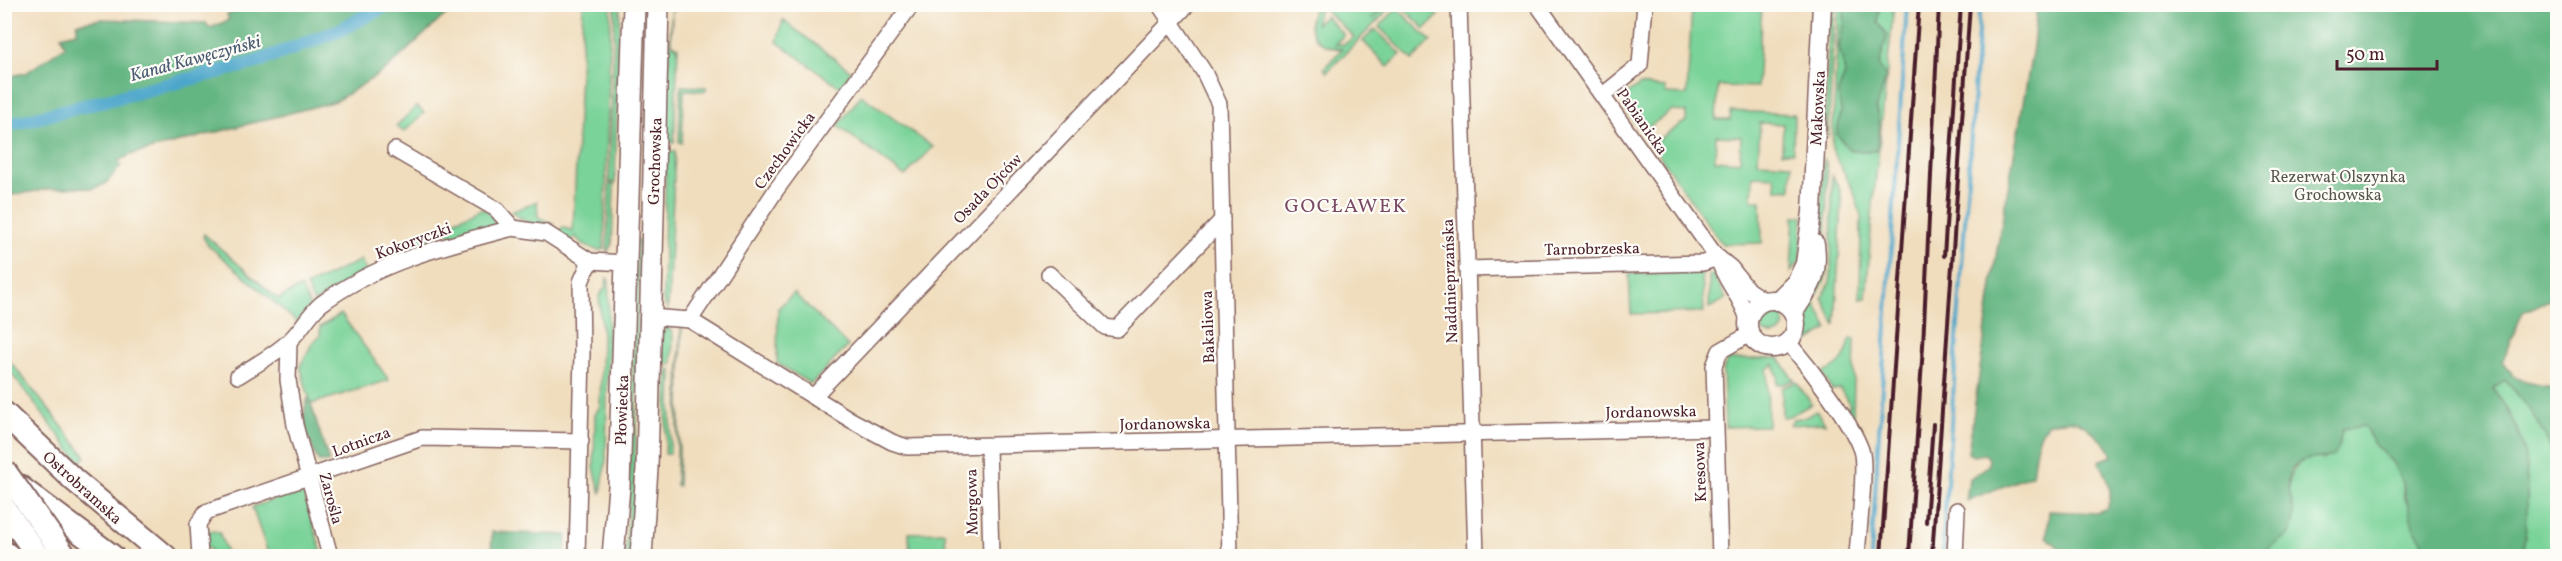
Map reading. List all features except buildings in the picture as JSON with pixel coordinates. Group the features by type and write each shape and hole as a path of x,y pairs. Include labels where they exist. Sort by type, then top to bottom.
{"main road":[{"name":"Grochowska","path":"626,264 634,4"},
{"name":"Grochowska","path":"650,317 658,4"},
{"name":"Płowiecka","path":"613,556 619,487 626,264"},
{"name":"Płowiecka","path":"641,556 647,469 650,317"},
{"name":"Ostrobramska","path":"4,413 49,458 165,556"},
{"path":"4,432 49,458"},
{"path":"4,470 66,556"},
{"path":"4,475 112,556"},
{"path":"4,509 66,556"},
{"path":"4,509 39,556"},
{"path":"4,552 9,556"}],"street":[{"name":"Czechowicka","path":"690,320 776,190 912,4"},
{"name":"Bakaliowa","path":"1159,4 1204,72 1216,96 1220,116 1230,556"},
{"name":"Osada Ojców","path":"813,397 1188,4"},
{"name":"Naddnieprzańska","path":"1459,4 1476,556"},
{"name":"Pabianicka","path":"1537,4 1718,258 1731,268 1748,290 1771,301"},
{"path":"1603,95 1640,65 1645,4"},
{"name":"Makowska","path":"1793,313 1816,273 1812,212 1822,4"},
{"path":"395,150 496,209 513,228"},
{"name":"Makowska","path":"1771,301 1796,282 1802,273 1812,212"},
{"path":"1050,274 1106,327 1118,329 1222,220"},
{"name":"Kokoryczki","path":"238,376 289,342 315,310 363,279 443,246 513,228 546,233 590,261 626,264"},
{"name":"Tarnobrzeska","path":"1467,269 1703,263 1718,258"},
{"name":"Pabianicka","path":"1718,258 1722,274 1745,308 1749,328"},
{"path":"577,556 581,441 581,282 590,261"},
{"path":"1771,301 1787,305 1793,313 1796,327 1788,342 1780,347 1768,348 1758,344 1749,328 1754,308 1771,301"},
{"name":"Jordanowska","path":"650,317 690,320 871,431 907,447 1715,428"},
{"name":"Kresowa","path":"1720,556 1715,360 1723,348 1749,328"},
{"name":"Zarośla","path":"289,342 288,380 295,425 330,556"},
{"path":"1788,342 1845,421 1862,455 1857,556"},
{"name":"Lotnicza","path":"200,556 198,524 206,512 308,479 422,438 436,436 581,441"},
{"name":"Morgowa","path":"988,446 991,556"},
{"path":"1955,556 1957,510"}],"green space":[{"path":"1835,4 1828,137 1825,117 1830,5"},
{"path":"250,5 462,5 444,16 386,70 336,101 130,155 118,161 121,166 105,184 92,189 79,187 50,189 5,196 5,77 26,73 65,46 61,36 77,32 77,23 102,19 206,23 210,28 229,20 227,15"},
{"path":"583,5 611,5 604,249 600,250 588,247 575,236 571,242 560,235 562,227 573,231"},
{"path":"615,5 620,5 615,183 609,182"},
{"path":"672,5 671,43 678,47 674,143 669,142 664,136"},
{"path":"1317,5 1385,5 1371,20 1386,5 1393,5 1327,72 1324,68 1342,49 1325,45 1314,35 1310,21","holes":["1322,7 1354,37 1344,44 1335,44 1344,35 1325,16 1316,24 1317,14"]},
{"path":"1400,5 1426,5 1438,16 1425,29"},
{"path":"1692,5 1762,5 1757,87 1718,86 1716,120 1730,120 1731,111 1794,114 1793,152 1782,152 1783,124 1760,123 1758,162 1792,164 1791,190 1776,189 1775,177 1753,176 1752,200 1761,200 1762,243 1722,244 1651,144 1686,121 1686,112 1671,111 1642,132 1626,110 1626,95 1640,85 1665,88 1666,94 1687,95","holes":["1716,136 1741,137 1740,162 1715,160"]},
{"path":"1839,5 1843,5 1845,22 1839,46 1845,73 1838,93 1841,111 1837,134 1850,151 1876,151 1880,127 1876,107 1886,78 1879,65 1887,36 1878,22 1879,5 1894,5 1873,204 1866,298 1860,299 1861,216 1854,192 1832,149"},
{"path":"1843,5 1879,5 1878,22 1887,36 1879,65 1886,78 1876,107 1880,127 1876,151 1850,151 1837,134 1841,111 1838,93 1845,73 1839,46 1845,22"},
{"name":"Rezerwat Olszynka Grochowska","path":"2037,5 2557,5 2557,300 2551,299 2523,312 2502,361 2507,369 2519,379 2533,384 2557,387 2557,472 2544,434 2523,401 2505,380 2494,389 2515,424 2526,464 2526,529 2521,556 2437,556 2424,544 2413,527 2403,484 2393,463 2374,444 2364,426 2342,429 2339,446 2334,456 2307,460 2293,467 2289,480 2294,515 2290,534 2267,550 2254,554 2064,556 2047,537 2049,511 2097,513 2107,509 2110,496 2107,479 2099,461 2112,456 2111,453 2100,439 2076,421 2047,424 2038,442 2032,475 1966,501 1969,479 1988,466 1989,459 1985,454 1974,456 1968,453 1996,256 2033,47"},
{"path":"1397,8 1431,41 1413,60 1379,27"},
{"path":"783,20 851,71 840,87 777,42"},
{"path":"1375,29 1401,54 1388,67 1363,41"},
{"path":"681,86 706,87 706,91 684,90 682,143 679,142"},
{"path":"861,95 933,147 905,176 838,126"},
{"path":"417,106 424,113 404,132 396,126"},
{"path":"675,151 668,309 663,302 666,154"},
{"path":"1824,158 1827,165 1826,277 1818,294 1815,292 1824,260 1821,206"},
{"path":"1832,174 1840,191 1842,202 1835,325 1822,297 1831,277"},
{"path":"609,184 614,185 612,245 607,252"},
{"path":"537,201 538,217 554,224 549,227 529,223 511,212"},
{"path":"482,208 492,215 496,225 450,237 445,225"},
{"path":"1794,216 1803,216 1801,259 1791,272"},
{"path":"428,233 433,243 405,255 400,246"},
{"path":"204,234 278,299 301,287 310,306 297,322 208,245 203,237"},
{"path":"637,240 640,241 634,519 631,556 625,556 628,520"},
{"path":"361,260 366,271 314,303 306,286"},
{"path":"1702,273 1704,312 1631,314 1629,274"},
{"path":"1709,275 1714,275 1726,299 1709,308"},
{"path":"607,277 609,282 606,460 601,494 594,468 595,414 600,407 602,335 599,296 606,286"},
{"path":"794,293 848,346 811,384 777,363 778,308"},
{"path":"1814,301 1828,329 1805,344 1802,335 1804,309"},
{"path":"1772,311 1781,314 1784,323 1781,332 1772,335 1763,332 1760,323 1763,314"},
{"path":"341,314 389,380 311,404 300,366 313,342 320,336 320,327"},
{"path":"681,325 678,486 676,486"},
{"path":"669,327 673,336 672,365 666,364 661,353 662,332"},
{"path":"1850,339 1855,339 1853,419 1844,410 1850,405 1840,389 1832,390 1822,373 1834,368 1842,361"},
{"path":"5,355 85,455 86,457 81,461 5,365"},
{"path":"1779,358 1794,380 1777,384 1778,377 1774,364 1767,370 1768,426 1725,427 1723,371 1727,360"},
{"path":"668,369 672,370 670,454 665,454"},
{"path":"2505,380 2538,422 2555,459 2558,483 2557,556 2521,556 2525,515 2523,448 2512,418 2494,388"},
{"path":"1796,382 1812,404 1790,416 1782,417 1782,388"},
{"path":"309,397 329,462 319,462 306,430 305,413"},
{"path":"1816,411 1825,423 1790,425 1793,419 1806,417"},
{"path":"2364,426 2374,444 2393,463 2403,484 2405,499 2424,544 2437,556 2210,556 2260,552 2290,534 2288,495 2293,471 2299,463 2309,459 2324,459 2339,446 2342,429"},
{"path":"302,490 323,556 269,556 252,507"},
{"path":"204,530 219,532 228,556 214,556 210,549 206,548"},
{"path":"492,532 567,535 564,556 491,556"},
{"path":"945,532 946,556 910,556 909,533"}],"waterway":[{"name":"Kanał Kawęczyński","path":"4,126 257,62 340,30 388,4"},
{"path":"1871,556 1907,4"},
{"path":"1942,556 1980,4"}],"railway":[{"path":"1881,556 1919,4"},
{"path":"1909,556 1923,346 1939,4"},
{"path":"1944,256 1961,4"},
{"path":"1932,556 1970,4"},
{"path":"1926,522 1933,424"}],"district":[{"name":"GOCŁAWEK","path":"1346,205"}]}
